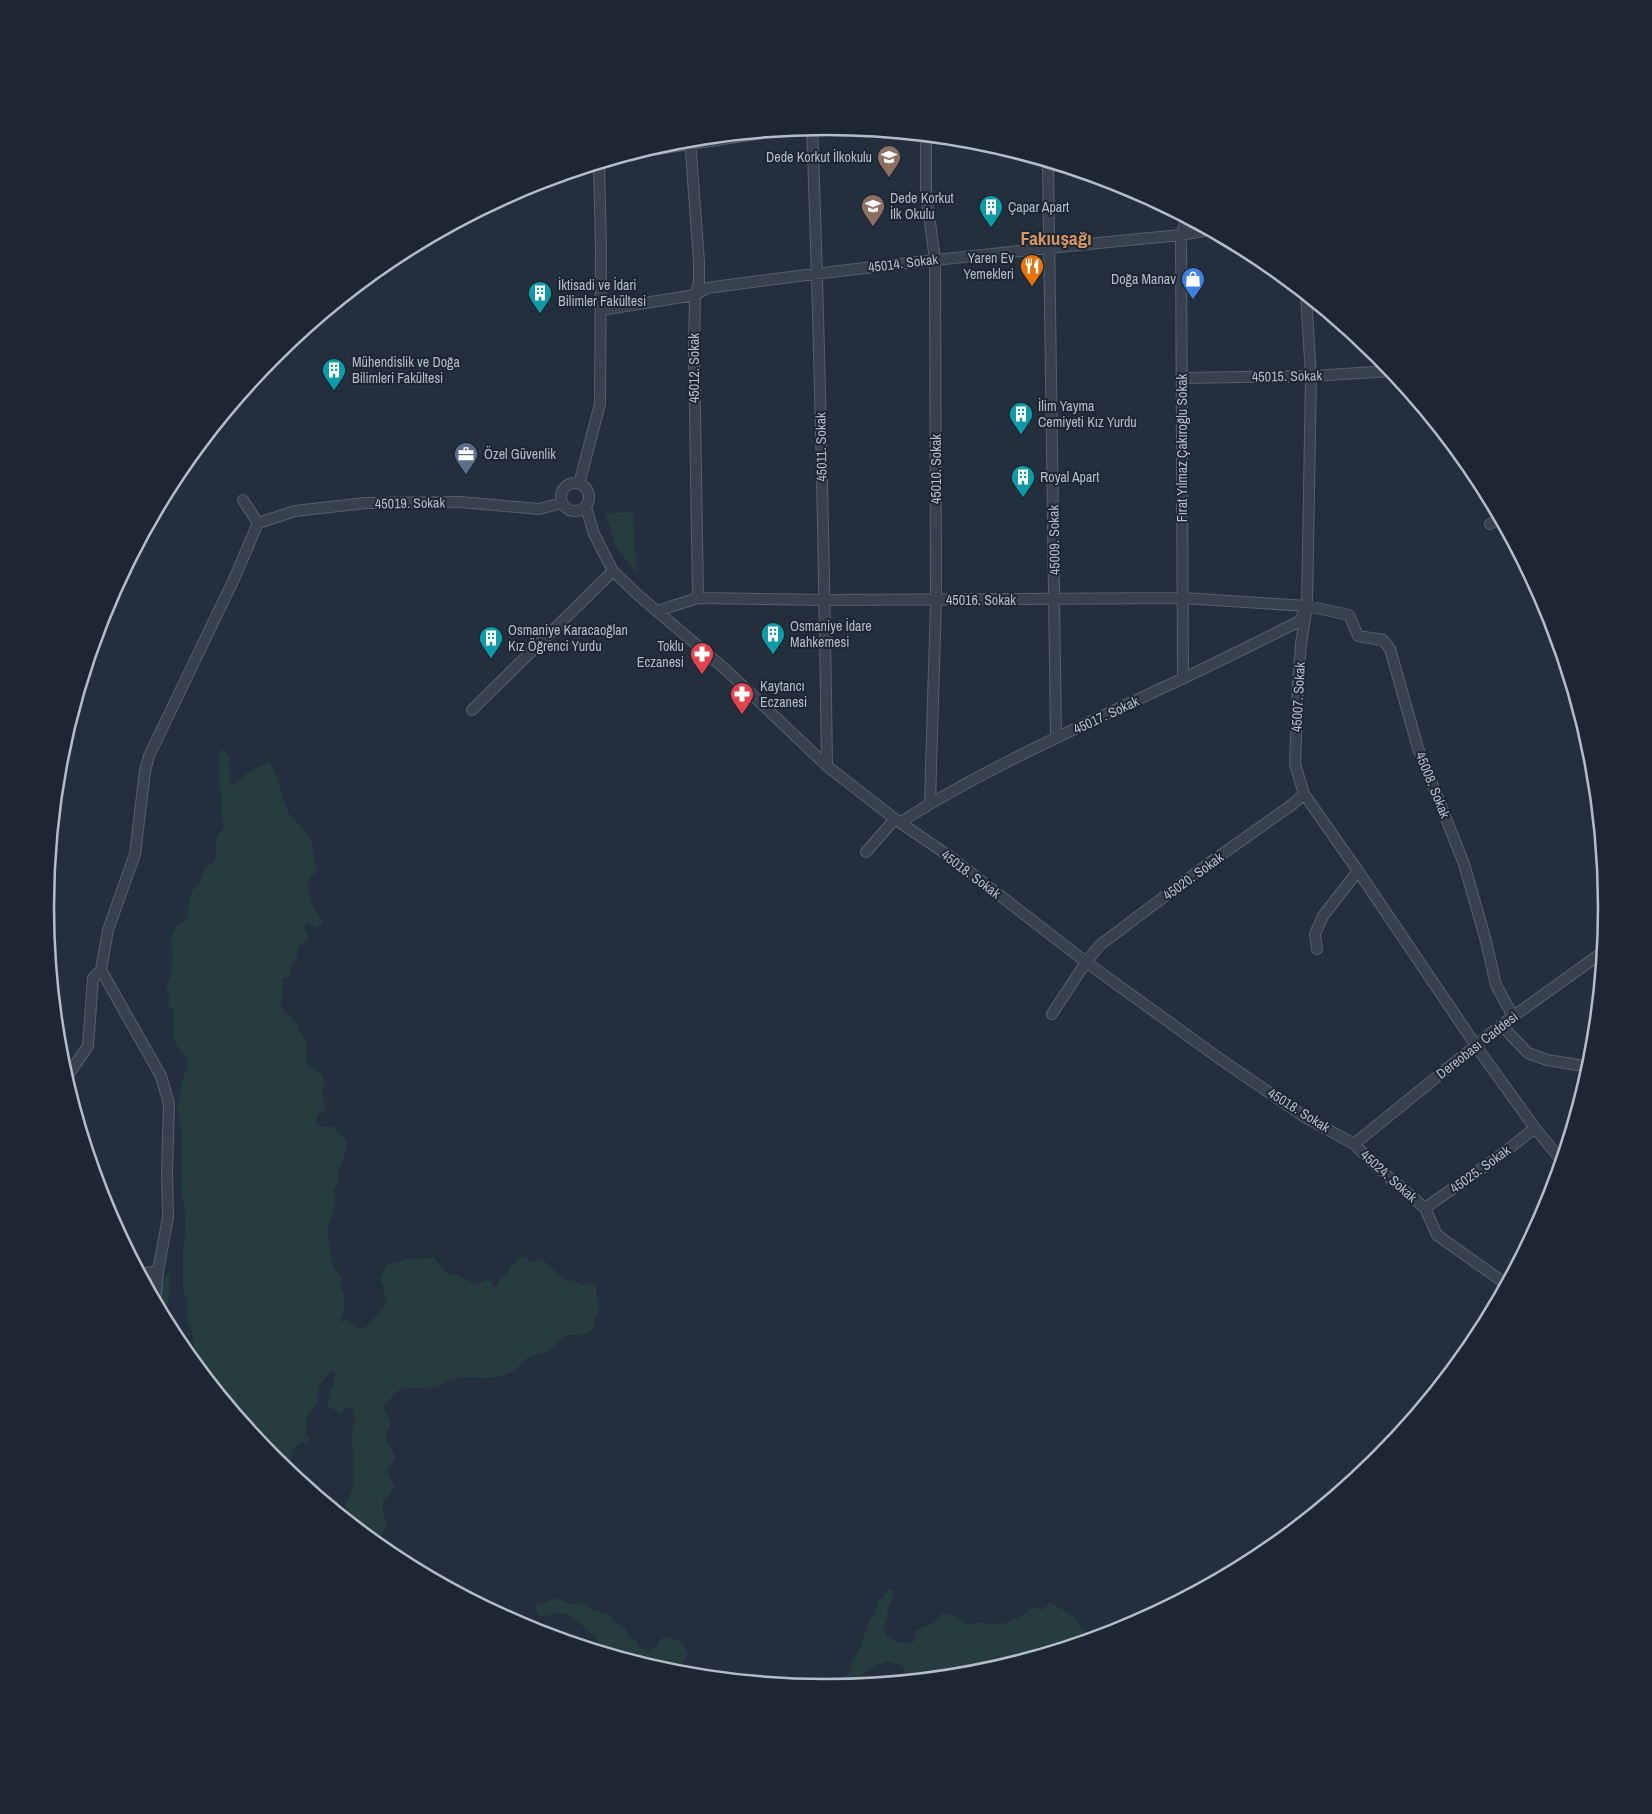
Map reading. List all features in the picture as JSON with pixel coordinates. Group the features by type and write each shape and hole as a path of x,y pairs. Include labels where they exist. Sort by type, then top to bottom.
{"street":[{"name":"45011. Sokak","path":"812,135 825,600 827,766"},
{"name":"45010. Sokak","path":"926,141 926,194 935,259 936,600 930,803"},
{"name":"45012. Sokak","path":"690,147 700,262 699,282 695,295 694,411 698,598"},
{"name":"45009. Sokak","path":"1048,168 1056,738"},
{"path":"579,484 600,404 602,248 599,169"},
{"name":"Fırat Yılmaz Çakıroğlu Sokak","path":"1183,679 1181,235 1185,223"},
{"name":"45014. Sokak","path":"601,310 695,295 707,288 935,259 1181,235 1193,228"},
{"name":"45007. Sokak","path":"1306,303 1311,376 1307,606 1298,682 1295,764 1304,794 1476,1044"},
{"name":"45015. Sokak","path":"1182,378 1311,376 1382,372"},
{"path":"574,483 579,484 587,489 589,498 586,507 573,512 562,503 561,494 566,486 574,483"},
{"path":"72,1070 88,1046 93,978 101,970 108,930 135,854 145,771 149,756 234,580 258,523 243,500"},
{"name":"45019. Sokak","path":"258,523 295,511 365,503 460,502 539,509 562,503"},
{"name":"45018. Sokak","path":"586,507 594,534 613,571 656,611 725,669 827,766 949,856 1086,962 1212,1054 1305,1117 1354,1144"},
{"path":"1490,524 1495,522"},
{"path":"472,710 613,571"},
{"name":"45016. Sokak","path":"656,611 698,598 825,600 1182,598 1307,606"},
{"name":"45017. Sokak","path":"866,852 898,820 1056,738 1183,679 1300,621 1307,606"},
{"name":"45008. Sokak","path":"1307,606 1349,615 1358,636 1383,640 1390,649 1418,748 1464,864 1486,941 1496,985 1513,1016"},
{"name":"45020. Sokak","path":"1052,1014 1093,952 1201,869 1294,804 1304,794"},
{"path":"1316,949 1315,934 1323,916 1358,871"},
{"name":"Dereobası Caddesi","path":"1354,1144 1476,1044 1597,956"},
{"path":"101,970 161,1076 169,1104 168,1217 156,1291"},
{"path":"1501,1025 1528,1054 1547,1060 1581,1066"},
{"path":"1476,1044 1534,1128 1557,1155"},
{"name":"45025. Sokak","path":"1425,1208 1498,1157 1534,1128"},
{"name":"45024. Sokak","path":"1354,1144 1376,1166 1425,1208"},
{"path":"1425,1208 1437,1235 1502,1281"},
{"path":"146,1273 158,1271"}],"green space":[{"path":"633,512 637,574 617,549 605,513"},
{"path":"221,749 226,753 230,762 230,777 233,786 247,773 269,761 278,778 281,793 289,814 311,840 317,870 316,873 311,875 307,883 312,905 323,922 317,928 309,923 305,924 304,931 307,932 308,938 298,948 297,957 292,964 290,976 282,979 283,994 280,1002 282,1009 296,1022 299,1031 307,1041 306,1063 322,1074 325,1083 322,1092 326,1108 323,1112 319,1113 316,1119 317,1124 324,1127 334,1127 347,1142 343,1161 339,1168 338,1184 333,1191 335,1204 328,1226 332,1263 342,1279 341,1288 345,1296 344,1311 340,1320 342,1322 347,1319 359,1329 367,1326 387,1303 380,1279 386,1265 410,1258 427,1259 433,1257 447,1274 456,1275 476,1284 487,1280 496,1288 500,1279 508,1272 511,1265 518,1258 525,1257 531,1262 544,1261 563,1279 574,1281 581,1285 592,1283 597,1287 599,1310 594,1322 593,1331 586,1334 566,1335 549,1351 528,1357 514,1371 503,1376 492,1378 464,1377 445,1381 440,1386 434,1388 408,1388 394,1393 383,1407 391,1423 385,1437 396,1458 389,1466 387,1472 395,1486 390,1495 383,1500 383,1513 387,1523 381,1538 347,1513 346,1501 352,1490 353,1482 352,1426 355,1423 352,1409 348,1407 340,1413 328,1406 330,1391 333,1389 334,1371 329,1372 320,1383 317,1403 306,1417 306,1433 309,1439 306,1444 302,1442 294,1448 289,1462 245,1416 213,1377 195,1350 192,1332 186,1318 187,1300 183,1289 185,1210 181,1190 182,1148 177,1107 181,1091 180,1086 187,1067 187,1059 175,1043 172,1024 174,1018 173,1010 168,1004 170,996 166,986 171,975 172,963 170,938 178,925 185,922 189,915 188,902 192,891 199,884 205,868 214,862 216,858 215,845 218,835 224,828 219,771"},
{"path":"167,1274 170,1274 167,1309 159,1296"},
{"path":"890,1589 893,1590 893,1597 888,1607 884,1630 894,1640 904,1643 914,1642 914,1631 935,1622 943,1613 954,1616 970,1625 981,1623 1001,1624 1018,1618 1032,1607 1041,1610 1050,1602 1076,1618 1079,1626 1088,1633 1026,1653 977,1664 905,1675 902,1666 888,1661 864,1673 861,1678 845,1679 852,1661 859,1651 870,1619 874,1616 877,1602"},
{"path":"555,1598 569,1604 585,1603 593,1610 608,1614 615,1622 625,1628 629,1636 636,1641 639,1647 647,1651 656,1647 663,1637 681,1642 688,1654 681,1665 626,1653 601,1645 593,1634 569,1615 558,1613 541,1617 535,1607 538,1603 544,1603"}],"place":[{"name":"Dede Korkut İlkokulu","path":"889,178"},
{"name":"Dede Korkut İlk Okulu","path":"873,227"},
{"name":"Çapar Apart","path":"991,228"},
{"name":"Yaren Ev Yemekleri","path":"1032,287"},
{"name":"Doğa Manav","path":"1193,300"},
{"name":"İktisadi ve İdari Bilimler Fakültesi","path":"540,314"},
{"name":"Mühendislik ve Doğa Bilimleri Fakültesi","path":"334,391"},
{"name":"İlim Yayma Cemiyeti Kız Yurdu","path":"1021,435"},
{"name":"Özel Güvenlik","path":"466,475"},
{"name":"Royal Apart","path":"1023,498"},
{"name":"Osmaniye İdare Mahkemesi","path":"773,655"},
{"name":"Osmaniye Karacaoğlan Kız Öğrenci Yurdu","path":"491,659"},
{"name":"Toklu Eczanesi","path":"702,675"},
{"name":"Kaytancı Eczanesi","path":"742,715"}],"district":[{"name":"Fakıuşağı","path":"1056,238"}]}
